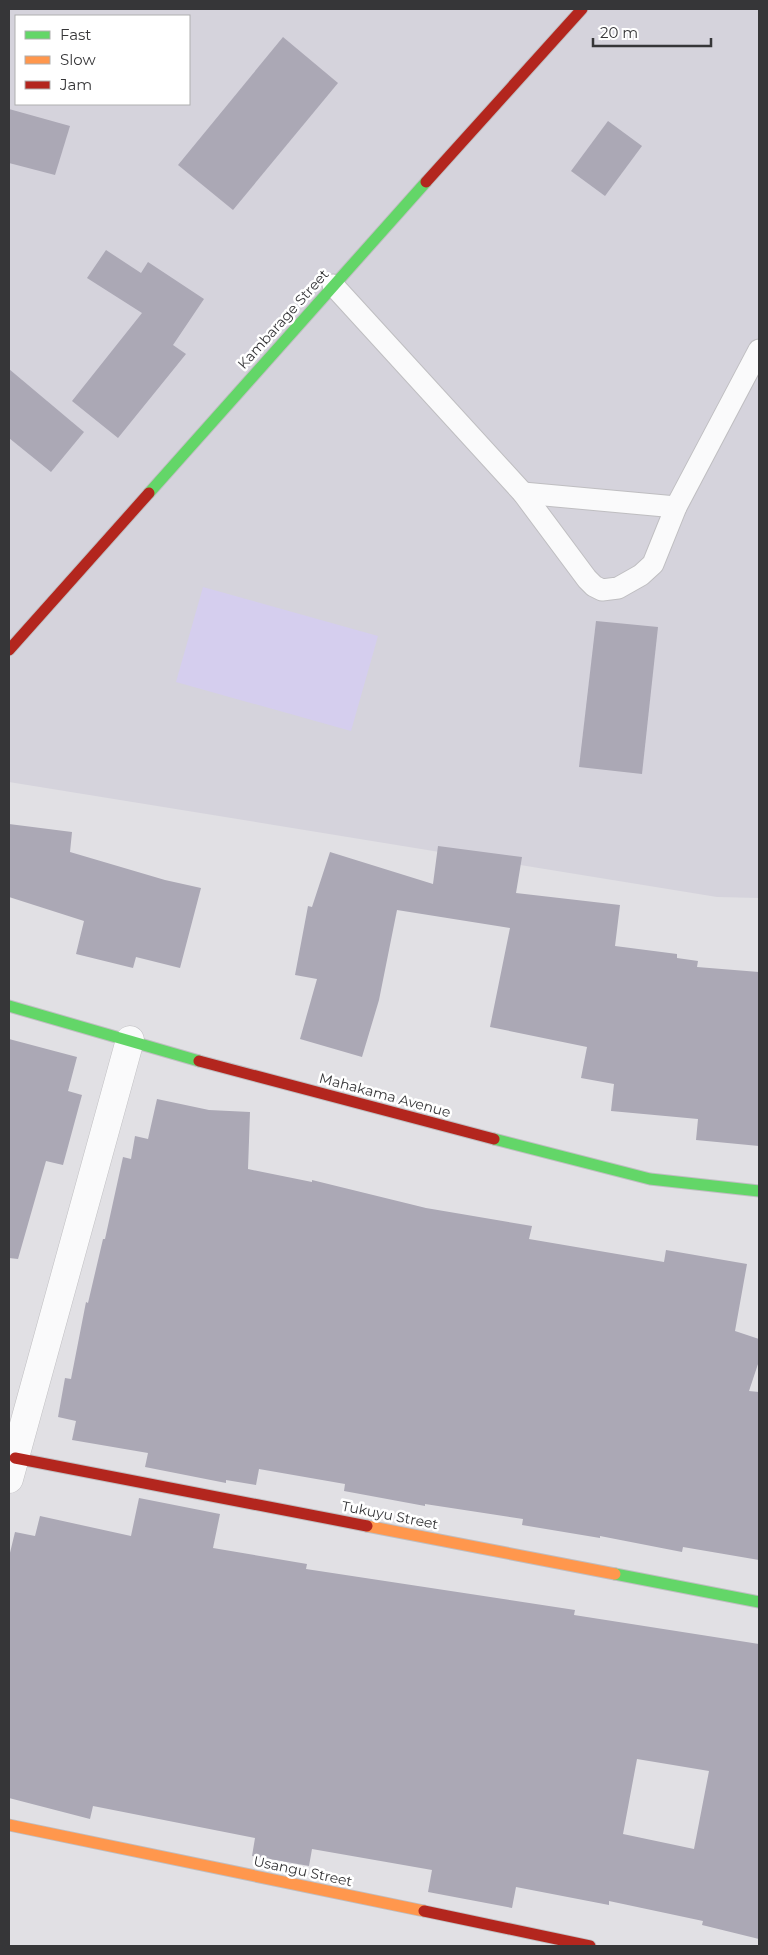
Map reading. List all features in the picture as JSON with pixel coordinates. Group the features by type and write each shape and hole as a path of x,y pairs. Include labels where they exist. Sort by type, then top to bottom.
{"street":[{"name":"Kambarage Street","path":"9,650 333,285 582,9"},
{"name":"Mahakama Avenue","path":"9,1006 245,1074 650,1179 759,1191"},
{"path":"12,1468 130,1040"},
{"name":"Tukuyu Street","path":"12,1468 759,1602"},
{"name":"Usangu Street","path":"9,1825 590,1946"}],"lane":[{"path":"333,285 523,493 587,580 602,590 618,588 631,582 653,564 676,507 759,350"},
{"path":"523,493 676,507"}],"shaded area":[{"path":"9,9 759,9 759,898 717,897 9,782"},
{"path":"203,587 378,636 351,731 176,682"}],"building":[{"path":"283,37 338,83 233,210 178,165"},
{"path":"9,109 70,126 55,175 9,163"},
{"path":"608,121 642,146 605,196 571,171"},
{"path":"106,250 141,273 148,262 204,299 173,345 186,354 118,438 72,401 142,313 87,278"},
{"path":"9,369 84,432 51,472 9,438"},
{"path":"596,621 658,627 642,774 579,767"},
{"path":"9,824 72,832 70,852 165,880 201,888 180,968 136,957 133,968 76,954 84,921 9,897"},
{"path":"438,846 522,857 516,893 620,905 615,946 677,954 677,958 698,961 697,967 759,972 759,1146 696,1140 698,1119 611,1111 614,1084 581,1078 587,1047 490,1027 510,928 397,910 379,1000 362,1057 300,1039 317,979 295,975 308,906 312,907 330,852 433,884"},
{"path":"9,1039 77,1057 68,1091 82,1095 63,1165 46,1161 18,1259 9,1258"},
{"path":"157,1099 209,1110 250,1112 248,1169 312,1182 312,1180 426,1208 532,1226 529,1239 664,1262 666,1250 747,1264 735,1331 759,1339 759,1361 749,1391 759,1392 759,1560 683,1547 682,1552 600,1536 600,1538 522,1525 523,1519 425,1504 425,1506 344,1491 345,1484 259,1469 256,1485 226,1480 226,1483 145,1467 148,1453 72,1440 76,1421 58,1417 65,1378 71,1379 86,1302 88,1303 103,1239 105,1239 123,1157 131,1159 135,1136 148,1139"},
{"path":"139,1498 220,1514 213,1548 307,1564 306,1569 575,1610 574,1615 759,1644 759,1939 702,1925 703,1921 609,1901 609,1905 516,1887 512,1908 428,1892 432,1870 312,1849 309,1866 252,1856 255,1838 93,1806 90,1819 9,1798 9,1557 15,1532 35,1536 40,1516 131,1536","holes":["637,1759 709,1771 694,1849 623,1834"]}],"traffic: fast":[{"path":"149,493 426,182"},
{"path":"9,1006 199,1061"},
{"path":"494,1139 650,1179 759,1191"},
{"path":"615,1574 759,1602"}],"traffic: slow":[{"path":"367,1526 615,1574"},
{"path":"9,1825 424,1911"}],"traffic: jam":[{"path":"426,182 582,9"},
{"path":"9,650 149,493"},
{"path":"199,1061 494,1139"},
{"path":"15,1458 367,1526"},
{"path":"424,1911 590,1946"}]}
